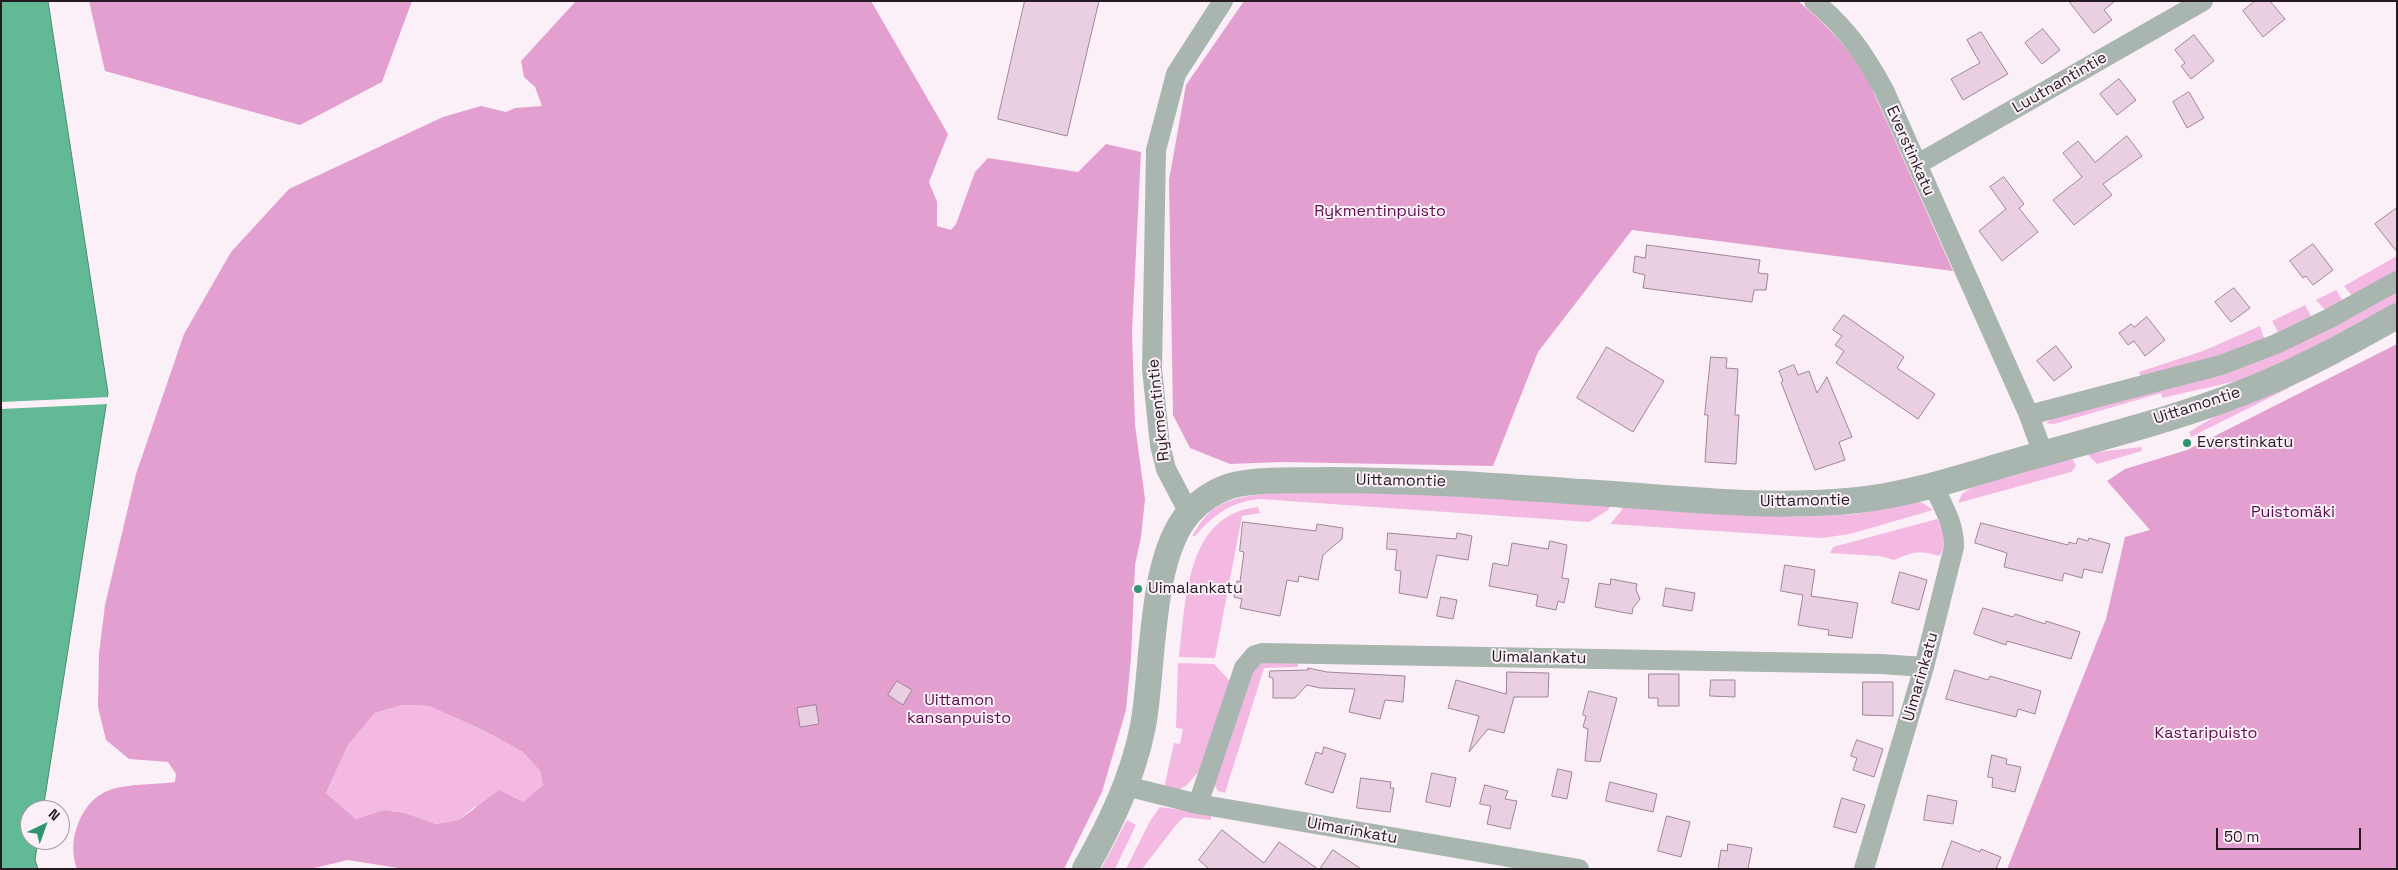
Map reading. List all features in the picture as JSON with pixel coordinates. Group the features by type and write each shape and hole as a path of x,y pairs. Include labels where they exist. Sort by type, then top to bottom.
{"street":[{"name":"Rykmentintie","path":"1189,513 1166,469 1160,445 1152,369 1156,150 1176,74 1223,1"},
{"name":"Everstinkatu","path":"1814,1 1851,36 1866,57 1918,164 2029,415 2043,454"},
{"name":"Luutnantintie","path":"1918,164 2203,1"},
{"path":"2029,415 2221,365 2276,344 2330,318 2397,281"},
{"name":"Uittamontie","path":"1189,513 1207,498 1223,489 1242,484 1274,481 1452,482 1763,504 1859,500 1933,485 2179,413 2259,385 2355,339 2397,316"},
{"name":"Uimarinkatu","path":"1864,869 1924,667 1944,593 1954,538 1933,485"},
{"path":"1085,869 1105,834 1126,786 1144,723 1155,621 1168,553 1179,527 1189,513"},
{"name":"Uimalankatu","path":"1198,804 1244,668 1256,656 1262,653 1881,664 1924,667"},
{"name":"Uimarinkatu","path":"1126,786 1198,804 1511,864 1579,869"}],"shaded area":[{"path":"1,1 48,1 108,393 45,800 20,800 20,850 36,850 35,860 38,869 1,869"},
{"path":"2397,256 2397,274 2353,297 2344,286"},
{"path":"2397,285 2396,303 2300,354 2241,380 2162,398 2161,393 2054,424 2046,423 2055,416 2155,389"},
{"path":"2336,290 2343,301 2326,311 2316,300"},
{"path":"2305,305 2311,316 2278,332 2272,321"},
{"path":"2260,326 2264,338 2260,343 2142,379 2139,372 2203,351"},
{"path":"2288,384 2289,388 2191,437 2189,432 2217,415"},
{"path":"2141,447 2142,451 2097,464 2089,456 2089,453"},
{"path":"2072,458 2076,466 2071,472 1958,503 1962,494 1971,488"},
{"path":"1375,491 1611,505 1608,510 1589,522 1260,499 1231,506 1216,516 1195,536 1192,536 1209,513 1231,500 1270,493"},
{"path":"1919,502 1933,510 1850,534 1822,538 1610,524 1622,510 1622,505 1796,517 1855,514"},
{"path":"1258,507 1260,513 1242,516 1215,658 1179,657 1188,587 1194,564 1203,543 1216,526 1234,513"},
{"path":"1937,519 1942,527 1944,538 1942,552 1939,556 1916,553 1894,560 1880,556 1830,553 1833,547"},
{"path":"1178,663 1214,664 1230,681 1199,771 1187,785 1176,791 1164,788 1174,743 1180,744 1183,729 1176,728"},
{"path":"1261,663 1298,663 1298,667 1264,668 1225,793 1218,791 1215,786 1216,778 1249,678"},
{"path":"402,705 429,706 483,730 523,752 540,771 543,785 523,802 474,807 459,820 436,824 405,813 384,810 356,819 326,793 348,745 375,713"},
{"path":"1160,807 1211,814 1211,820 1184,817 1142,869 1126,869 1150,821"},
{"path":"1127,820 1136,825 1115,869 1101,869"}],"green space":[{"path":"89,1 412,1 382,82 300,125 105,71"},
{"name":"Uittamon kansanpuisto","path":"576,1 871,1 948,134 929,182 937,202 937,226 951,230 956,224 975,172 988,158 1078,172 1106,144 1141,152 1132,332 1135,425 1145,499 1141,537 1135,565 1131,658 1126,710 1102,792 1064,869 404,869 348,860 310,869 77,869 73,853 75,831 85,811 94,800 105,792 117,788 175,782 176,774 168,762 129,759 106,740 98,707 99,654 105,605 136,474 184,334 231,252 289,189 443,117 481,106 506,112 515,108 542,106 535,87 524,77 521,61","holes":["402,705 429,706 483,730 523,752 540,771 543,785 523,802 499,790 459,820 436,824 405,813 384,810 356,819 326,793 348,745 375,713"]},
{"name":"Rykmentinpuisto","path":"1244,1 1798,1 1838,38 1869,82 1953,271 1632,230 1538,352 1493,466 1282,462 1230,464 1190,448 1173,415 1169,180 1186,85"},
{"name":"Kastaripuisto","path":"2397,344 2397,869 2007,869 2106,619 2125,537 2150,530 2107,481 2125,469 2187,450"}],"pier":[{"path":"110,397 109,404 1,409 1,402"}],"building":[{"path":"1025,1 1099,1 1067,136 998,119"},
{"path":"2069,1 2115,1 2104,10 2112,20 2094,33"},
{"path":"2255,1 2270,1 2285,19 2263,37 2243,11"},
{"path":"2043,29 2060,50 2042,64 2025,43"},
{"path":"1981,32 2008,74 1963,100 1951,79 1980,63 1967,40"},
{"path":"2194,35 2214,61 2191,79 2181,66 2185,63 2175,50"},
{"path":"2119,79 2136,100 2117,115 2100,94"},
{"path":"2189,92 2204,118 2187,128 2173,102"},
{"path":"2127,136 2142,156 2103,184 2112,195 2074,225 2053,200 2082,177 2063,153 2078,141 2095,162"},
{"path":"2004,177 2024,204 2019,208 2038,232 2002,261 1979,231 2006,209 1990,187"},
{"path":"2397,208 2397,252 2375,224"},
{"path":"2313,244 2333,270 2313,285 2306,276 2303,278 2290,261"},
{"path":"1647,245 1760,260 1758,273 1768,274 1766,290 1754,290 1752,302 1643,288 1645,275 1633,272 1635,256 1645,258"},
{"path":"2234,288 2250,308 2231,322 2215,302"},
{"path":"1844,315 1904,357 1897,368 1935,394 1918,419 1836,363 1844,351 1835,345 1842,336 1833,330"},
{"path":"2147,317 2165,340 2145,356 2134,341 2128,345 2119,333 2131,324 2134,327"},
{"path":"2056,346 2072,367 2054,381 2037,361"},
{"path":"1607,347 1664,381 1633,432 1577,398"},
{"path":"1711,357 1727,358 1726,368 1738,369 1735,415 1739,415 1736,464 1705,462 1708,415 1705,415"},
{"path":"1794,365 1798,375 1809,371 1817,393 1827,377 1852,437 1839,442 1845,460 1815,470 1781,382 1783,381 1779,371"},
{"path":"1243,522 1316,531 1317,524 1343,528 1342,539 1323,555 1318,580 1299,576 1298,582 1287,580 1280,616 1240,608 1242,599 1234,597 1237,581 1240,582 1244,552 1240,551"},
{"path":"1981,523 2068,545 2069,542 2076,544 2078,538 2088,541 2089,538 2110,544 2102,573 2084,569 2082,578 2064,573 2062,581 2004,567 2007,553 1975,543"},
{"path":"1388,533 1456,539 1457,533 1472,536 1468,560 1437,555 1427,598 1399,593 1401,571 1395,570 1397,550 1387,549"},
{"path":"1550,541 1567,545 1562,578 1569,579 1564,603 1558,601 1556,610 1536,606 1538,595 1489,586 1493,563 1508,566 1512,543 1548,549"},
{"path":"1785,565 1815,570 1811,596 1858,603 1852,638 1828,635 1829,630 1798,625 1803,595 1781,591"},
{"path":"1900,572 1927,580 1919,610 1892,603"},
{"path":"1611,579 1637,584 1636,590 1640,599 1633,608 1632,614 1595,607 1599,583 1610,585"},
{"path":"1666,588 1695,593 1692,611 1663,606"},
{"path":"1441,597 1457,600 1453,619 1437,616"},
{"path":"1983,608 2013,617 2015,614 2045,624 2046,621 2080,632 2071,659 2007,641 2006,645 1974,634"},
{"path":"1308,668 1327,672 1405,676 1403,702 1385,700 1380,719 1349,712 1355,689 1320,688 1307,685 1295,698 1273,698 1273,678 1269,677 1270,671 1308,670"},
{"path":"1955,670 1988,680 1990,676 2041,691 2035,714 2018,709 2016,717 1946,699"},
{"path":"1507,672 1549,673 1548,697 1514,697 1504,733 1488,729 1469,752 1479,716 1448,708 1456,680 1506,694"},
{"path":"1649,674 1679,674 1679,706 1658,706 1658,698 1649,698"},
{"path":"1711,680 1735,680 1735,697 1710,696"},
{"path":"897,681 912,690 903,705 888,695"},
{"path":"1863,682 1893,682 1893,716 1863,715"},
{"path":"1589,691 1617,698 1600,762 1585,761 1588,729 1583,727 1586,716 1583,715"},
{"path":"816,705 819,724 800,727 797,708"},
{"path":"1857,740 1883,749 1874,777 1853,770 1857,758 1851,756"},
{"path":"1324,747 1346,754 1333,793 1305,784 1316,752 1322,754"},
{"path":"1992,755 2007,759 2006,764 2021,767 2015,792 1992,787 1993,778 1988,777"},
{"path":"1558,769 1572,772 1567,799 1552,796"},
{"path":"1432,773 1456,778 1450,807 1426,802"},
{"path":"1361,778 1391,782 1390,788 1394,788 1390,812 1357,808"},
{"path":"1610,782 1657,794 1653,812 1606,801"},
{"path":"1485,785 1508,791 1505,799 1517,801 1510,829 1487,824 1491,806 1480,804"},
{"path":"1928,795 1957,801 1953,824 1924,820"},
{"path":"1842,798 1865,805 1856,833 1834,827"},
{"path":"1667,816 1690,822 1681,857 1658,851"},
{"path":"1222,830 1264,863 1279,842 1318,869 1209,869 1199,860"},
{"path":"1952,841 1980,852 1981,849 2001,857 1996,869 1942,869"},
{"path":"1728,844 1752,848 1748,869 1718,869 1721,850 1727,851"},
{"path":"1333,850 1361,869 1320,869"}],"place":[{"name":"Everstinkatu","path":"2187,443"},
{"name":"Uimalankatu","path":"1138,589"}],"park label":[{"name":"Puistomäki","path":"2293,513"}]}
